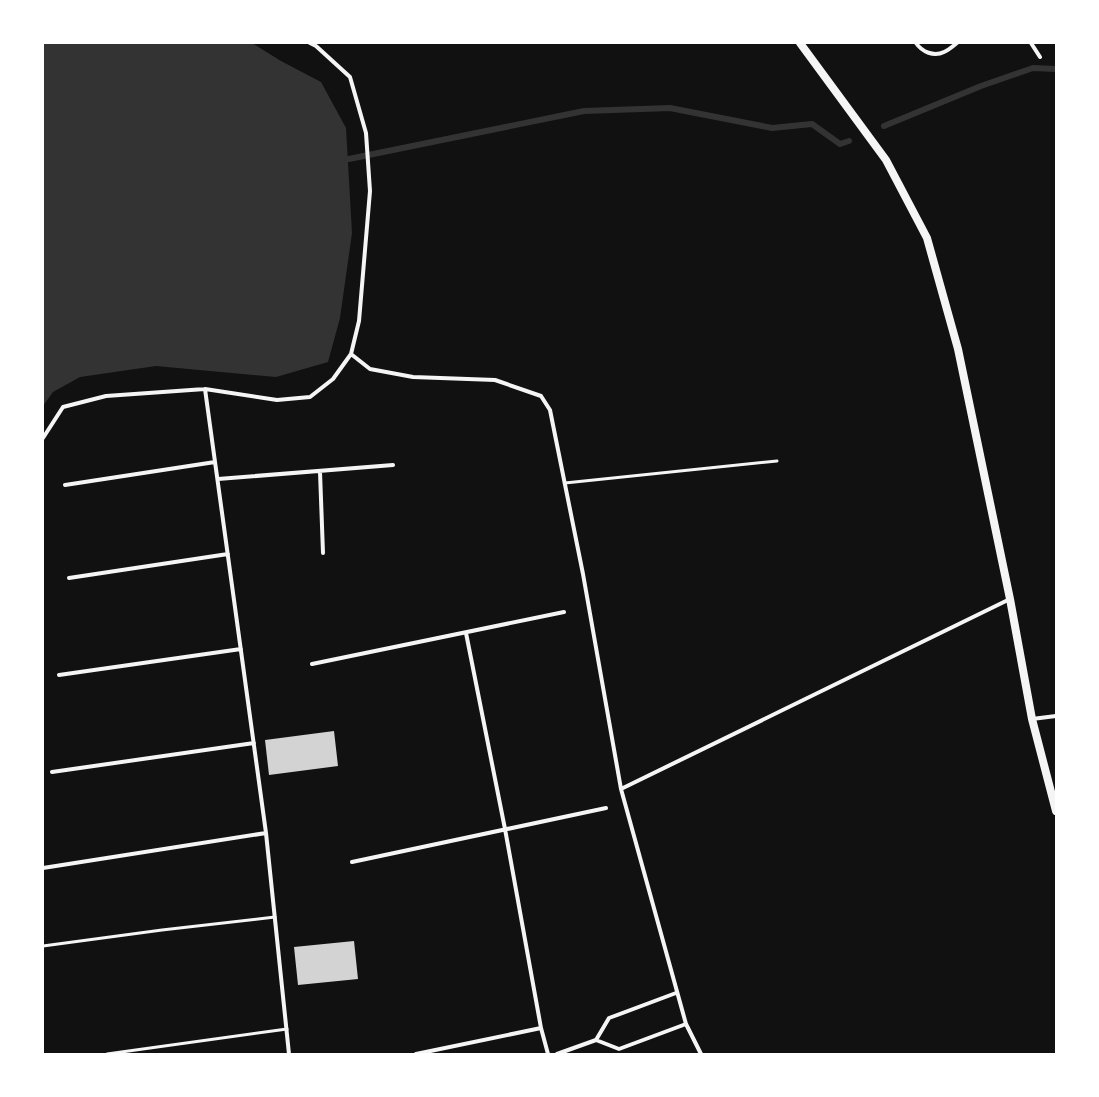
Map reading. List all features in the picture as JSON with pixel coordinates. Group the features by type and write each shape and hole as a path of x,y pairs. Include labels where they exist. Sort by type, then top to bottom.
{"main road":[{"path":"800,43 886,160 927,238 958,349 1010,599 1032,719 1056,811"}],"street":[{"path":"43,438 63,407 106,396 205,390 277,400 310,397 332,379 351,354 359,321 370,191 366,133 350,77 316,46 310,43"},
{"path":"916,43 920,49 933,54 944,53 957,43"},
{"path":"1031,43 1040,57"},
{"path":"351,354 370,369 413,377 495,380 541,396 550,410 565,483 621,789 676,993 686,1024 701,1054"},
{"path":"205,390 266,833 289,1054"},
{"path":"65,485 215,462"},
{"path":"218,479 393,465"},
{"path":"320,472 323,553"},
{"path":"69,578 228,554"},
{"path":"621,789 1010,599"},
{"path":"312,664 564,612"},
{"path":"466,633 505,829 541,1028 548,1054"},
{"path":"59,675 241,650"},
{"path":"1032,719 1056,716"},
{"path":"52,772 254,743"},
{"path":"352,862 606,808"},
{"path":"43,868 266,833"},
{"path":"557,1054 596,1040 609,1018 676,993"},
{"path":"596,1040 619,1049 686,1024"},
{"path":"416,1054 541,1028"}],"lane":[{"path":"565,483 777,461"},
{"path":"43,946 275,917"},
{"path":"107,1054 287,1029"}],"shaded area":[{"path":"43,43 252,43 281,61 321,82 346,128 352,233 340,318 328,362 276,377 156,366 80,377 53,392 43,406"}],"building":[{"path":"334,731 338,766 269,775 265,740"},
{"path":"354,941 358,979 298,985 294,947"}],"waterway":[{"path":"884,126 981,86 1033,68 1056,69"},
{"path":"339,161 584,111 670,108 772,128 812,124 840,144 849,141"}]}
